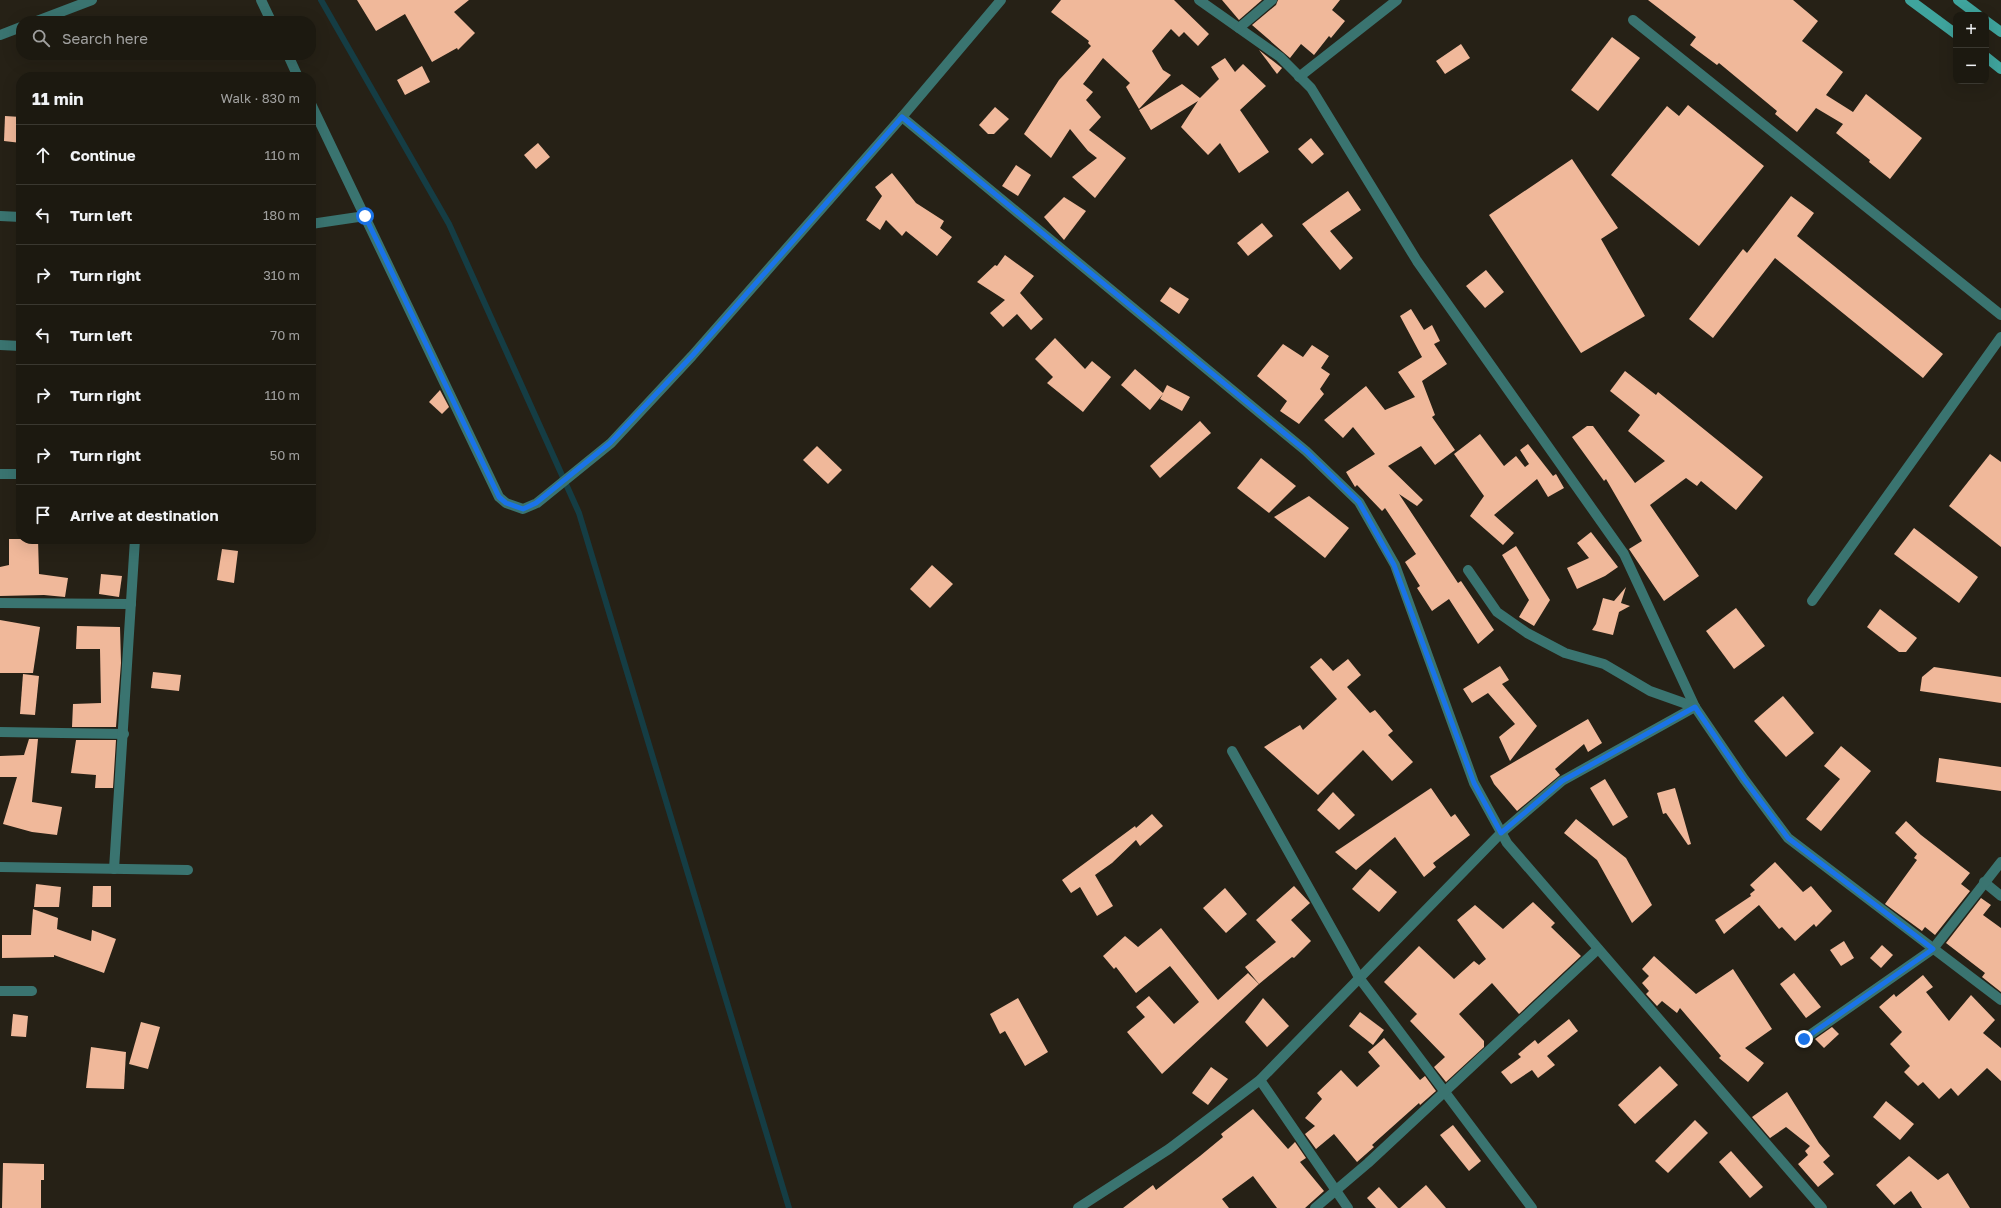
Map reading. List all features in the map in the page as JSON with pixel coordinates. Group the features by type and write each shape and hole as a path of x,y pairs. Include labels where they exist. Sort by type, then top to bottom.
{"main road":[{"path":"1910,0 1953,32"},
{"path":"1958,0 1974,12"},
{"path":"1989,23 2001,32"},
{"path":"1989,59 2001,69"}],"street":[{"path":"50,16 92,0"},
{"path":"261,0 269,16"},
{"path":"316,114 499,497 506,503 523,509 536,503 610,443 692,356 902,117 1001,0"},
{"path":"1199,0 1280,57 1311,88 1417,261 1624,554 1695,707 1744,779 1788,838 2001,1000"},
{"path":"1239,28 1272,0"},
{"path":"1299,77 1398,0"},
{"path":"1633,20 2001,315"},
{"path":"0,35 16,29"},
{"path":"290,60 296,72"},
{"path":"902,117 1306,451 1359,502 1394,565 1474,783 1507,843 1822,1208"},
{"path":"0,216 16,216"},
{"path":"316,223 365,216"},
{"path":"1812,601 2001,337"},
{"path":"0,345 16,346"},
{"path":"0,474 16,474"},
{"path":"114,868 124,734 135,544"},
{"path":"1468,570 1497,612 1526,634 1565,653 1604,664 1650,692 1695,707"},
{"path":"0,602 131,604"},
{"path":"1078,1208 1169,1149 1260,1080 1501,833 1562,781 1695,707"},
{"path":"0,732 124,734"},
{"path":"1232,751 1360,979 1532,1208"},
{"path":"1804,1039 1933,949 2001,862"},
{"path":"0,867 188,870"},
{"path":"1984,882 2001,896"},
{"path":"1315,1208 1335,1192 1598,949"},
{"path":"0,991 32,991"},
{"path":"1260,1080 1335,1192 1348,1208"}],"building":[{"path":"357,0 469,0 454,12 475,33 458,50 457,48 432,62 405,14 376,31"},
{"path":"1061,0 1174,0 1209,34 1198,46 1184,32 1179,37 1171,29 1152,51 1163,70 1171,75 1139,109 1126,87 1130,83 1103,58 1083,84 1093,92 1086,100 1101,117 1089,130 1126,158 1095,198 1072,177 1097,158 1088,151 1070,129 1051,158 1024,134 1059,80 1091,46 1088,43 1089,41 1051,12"},
{"path":"1222,0 1262,0 1239,20"},
{"path":"1278,0 1340,0 1332,10 1345,21 1331,38 1329,36 1314,55 1301,44 1290,58 1252,25 1276,5"},
{"path":"1648,0 1793,0 1818,21 1802,41 1843,72 1826,95 1853,112 1866,94 1922,138 1890,179 1869,162 1870,160 1836,133 1843,124 1816,108 1797,132 1775,114 1777,111 1719,63 1717,65 1690,45 1696,37"},
{"path":"1612,37 1640,58 1598,111 1571,90"},
{"path":"1461,44 1470,58 1445,74 1436,61"},
{"path":"1259,50 1282,68 1277,74"},
{"path":"1225,58 1235,72 1243,64 1266,86 1240,110 1269,152 1239,173 1220,143 1208,155 1181,127 1198,101 1151,130 1139,110 1182,84 1200,98 1219,79 1211,67"},
{"path":"422,66 430,82 405,95 397,80"},
{"path":"1688,105 1764,166 1699,246 1611,175 1667,106 1679,116"},
{"path":"995,107 1009,119 994,134 988,134 979,125"},
{"path":"5,116 16,117 16,142 4,141"},
{"path":"1311,138 1324,154 1312,164 1298,149"},
{"path":"538,143 550,157 536,169 524,155"},
{"path":"1572,159 1618,228 1601,239 1645,316 1581,353 1489,215"},
{"path":"1016,165 1031,175 1018,196 1002,186"},
{"path":"892,173 916,203 944,221 940,228 952,237 937,256 906,231 902,236 886,220 880,230 866,220 882,196 875,187"},
{"path":"1348,191 1361,210 1330,231 1353,258 1340,270 1302,224"},
{"path":"1791,196 1814,213 1797,236 1943,354 1923,378 1775,258 1713,338 1689,319 1743,249 1747,253"},
{"path":"1064,197 1086,211 1064,240 1044,217"},
{"path":"1262,223 1273,236 1248,256 1237,243"},
{"path":"1005,255 1034,276 1020,293 1043,319 1031,330 1017,314 1003,327 990,313 1005,300 977,282 995,265 997,266"},
{"path":"1486,270 1504,292 1485,308 1466,286"},
{"path":"1170,287 1189,299 1179,314 1160,301"},
{"path":"1411,309 1424,330 1432,325 1440,341 1434,344 1447,364 1422,381 1435,415 1432,417 1455,450 1435,465 1421,446 1388,466 1423,500 1417,506 1399,494 1458,583 1461,581 1494,630 1478,644 1449,599 1432,611 1417,588 1420,586 1405,562 1416,554 1385,508 1382,511 1357,485 1355,487 1346,472 1375,454 1353,427 1343,438 1324,420 1366,386 1385,410 1415,397 1398,372 1422,357 1400,316"},
{"path":"1055,338 1085,369 1092,361 1111,377 1083,412 1047,383 1053,377 1035,359"},
{"path":"1283,344 1303,357 1312,345 1329,356 1321,368 1330,374 1320,389 1324,394 1299,424 1280,411 1287,401 1257,376"},
{"path":"1135,369 1163,393 1167,385 1190,397 1182,411 1160,399 1163,394 1150,410 1121,385"},
{"path":"1625,371 1656,395 1658,392 1763,477 1736,510 1701,481 1697,486 1686,478 1650,505 1699,576 1664,601 1629,549 1642,541 1606,479 1604,481 1572,437 1587,426 1593,426 1635,483 1665,461 1628,431 1640,415 1610,391"},
{"path":"440,390 449,407 442,414 429,402"},
{"path":"1200,421 1211,433 1160,478 1150,466"},
{"path":"1480,434 1504,466 1516,456 1525,467 1529,464 1520,450 1528,444 1553,476 1556,474 1564,488 1548,497 1537,479 1494,515 1514,533 1503,545 1470,516 1484,496 1454,454"},
{"path":"817,446 842,470 828,484 803,460"},
{"path":"1990,454 2001,462 2001,547 1949,506"},
{"path":"1261,458 1296,486 1269,513 1237,488"},
{"path":"1309,496 1349,528 1325,558 1274,517"},
{"path":"1914,528 1978,577 1959,603 1894,554"},
{"path":"1591,532 1618,567 1605,576 1577,589 1567,568 1589,558 1577,543"},
{"path":"9,539 16,539 16,544 38,544 39,574 68,578 65,597 44,595 0,596 0,567 9,565"},
{"path":"1516,546 1550,600 1534,626 1519,617 1529,600 1502,555"},
{"path":"222,549 238,551 234,583 217,580"},
{"path":"932,565 953,584 930,608 910,589"},
{"path":"101,574 122,576 119,597 99,594"},
{"path":"1626,587 1621,603 1630,606 1619,612 1613,635 1592,630 1596,624 1603,598 1614,601"},
{"path":"1736,608 1765,646 1734,669 1706,631"},
{"path":"1880,609 1917,638 1906,652 1899,652 1867,627"},
{"path":"0,620 40,627 33,673 0,673"},
{"path":"77,626 120,627 121,663 116,727 72,727 73,704 101,703 100,649 76,649"},
{"path":"1321,658 1333,671 1348,659 1361,675 1347,687 1370,713 1375,710 1393,731 1388,735 1413,762 1392,781 1363,750 1318,795 1264,747 1300,725 1303,730 1337,699 1310,667"},
{"path":"1500,666 1509,680 1502,684 1537,726 1510,761 1499,737 1515,724 1488,693 1472,703 1463,689"},
{"path":"1934,667 2001,677 2001,703 1920,691 1922,677"},
{"path":"153,672 181,675 179,691 151,688"},
{"path":"23,674 39,676 35,715 20,714"},
{"path":"1783,696 1814,733 1786,757 1754,721"},
{"path":"1588,719 1602,743 1588,752 1584,744 1555,769 1560,775 1517,811 1494,784 1490,776"},
{"path":"29,739 38,739 32,802 62,807 57,835 32,832 3,824 17,777 0,777 0,756 24,755"},
{"path":"76,740 116,740 113,788 95,788 96,775 71,773"},
{"path":"1841,746 1871,771 1821,831 1806,819 1840,779 1824,766"},
{"path":"1939,758 2001,767 2001,791 1936,782"},
{"path":"1605,779 1628,817 1613,826 1590,788"},
{"path":"1431,788 1451,817 1455,814 1470,835 1433,863 1436,867 1424,877 1395,837 1356,870 1335,852"},
{"path":"1675,788 1691,844 1688,845 1666,813 1663,814 1657,793"},
{"path":"1333,792 1355,815 1339,830 1317,810"},
{"path":"1152,814 1163,826 1140,846 1136,840 1112,863 1095,875 1113,906 1097,916 1080,887 1071,893 1062,880 1135,826 1136,828"},
{"path":"1576,819 1626,858 1652,905 1632,923 1597,860 1564,833"},
{"path":"1906,821 1921,835 1970,873 1961,884 1970,891 1935,935 1925,927 1922,931 1885,904 1917,860 1914,858 1917,854 1895,833"},
{"path":"1775,862 1803,892 1811,886 1832,911 1816,927 1814,924 1795,941 1782,927 1779,929 1759,905 1724,934 1715,920 1751,896 1750,894 1755,890 1750,885"},
{"path":"1370,869 1397,892 1379,912 1352,889"},
{"path":"36,884 61,887 59,907 34,907"},
{"path":"93,886 111,886 111,907 92,907"},
{"path":"1294,886 1310,903 1291,920 1311,941 1294,958 1292,957 1259,984 1245,967 1276,942 1256,920"},
{"path":"1225,888 1247,914 1226,933 1203,908"},
{"path":"1981,898 1991,905 1983,915 2001,928 2001,992 1982,977 1985,973 1946,943"},
{"path":"1533,902 1555,923 1551,927 1581,956 1519,1014 1492,983 1459,1014 1484,1041 1484,1047 1446,1082 1434,1067 1445,1057 1410,1021 1417,1014 1384,982 1419,946 1454,979 1474,961 1479,965 1486,959 1457,920 1475,905 1503,929"},
{"path":"33,909 58,918 57,929 91,941 92,930 116,939 104,973 54,955 54,957 2,958 2,935 31,935"},
{"path":"1161,928 1218,1000 1248,973 1259,984 1162,1074 1127,1032 1145,1017 1136,1007 1149,996 1174,1024 1199,1002 1170,966 1136,993 1116,967 1114,969 1103,956 1125,936 1138,947"},
{"path":"1844,941 1854,958 1841,966 1830,950"},
{"path":"1882,945 1893,955 1881,968 1870,958"},
{"path":"1654,956 1696,994 1733,969 1772,1029 1745,1048 1764,1063 1748,1082 1719,1058 1721,1056 1680,1008 1677,1013 1662,1001 1657,1006 1646,994 1649,991 1642,983 1649,976 1642,969"},
{"path":"1794,973 1821,1007 1806,1018 1780,984"},
{"path":"1923,975 1933,987 1926,992 1949,1021 1971,995 1995,1020 1983,1033 2001,1048 2001,1081 1987,1068 1958,1096 1951,1088 1939,1099 1923,1082 1918,1086 1904,1072 1910,1066 1890,1044 1902,1032 1879,1007 1894,994 1896,997"},
{"path":"1018,998 1048,1052 1025,1066 1005,1031 1000,1034 990,1014"},
{"path":"1263,998 1289,1026 1267,1047 1245,1022"},
{"path":"1360,1012 1384,1030 1373,1045 1349,1026"},
{"path":"13,1014 28,1016 26,1037 11,1036"},
{"path":"1569,1019 1578,1031 1547,1056 1555,1065 1538,1078 1532,1070 1511,1084 1501,1072 1521,1057 1518,1054 1535,1040 1538,1044"},
{"path":"141,1022 160,1027 148,1069 129,1064"},
{"path":"1832,1027 1839,1034 1824,1048 1815,1039"},
{"path":"1384,1038 1420,1080 1425,1076 1436,1091 1420,1105 1419,1103 1372,1145 1374,1147 1357,1162 1334,1134 1316,1149 1305,1134 1315,1126 1305,1118 1322,1099 1317,1093 1341,1070 1357,1087 1380,1066 1368,1052"},
{"path":"91,1047 126,1052 124,1089 86,1088"},
{"path":"1660,1066 1678,1085 1635,1124 1618,1105"},
{"path":"1211,1067 1228,1079 1208,1105 1192,1093"},
{"path":"1787,1092 1819,1143 1830,1156 1823,1162 1834,1174 1818,1187 1798,1164 1808,1155 1805,1151 1810,1146 1786,1127 1770,1138 1752,1117"},
{"path":"1886,1101 1914,1124 1900,1140 1873,1117"},
{"path":"1253,1109 1288,1149 1295,1142 1306,1158 1300,1162 1324,1191 1305,1208 1277,1208 1253,1176 1222,1199 1229,1208 1123,1208 1153,1185 1156,1190 1223,1137 1221,1134"},
{"path":"1695,1120 1708,1133 1668,1173 1655,1161"},
{"path":"1453,1125 1481,1161 1469,1171 1440,1135"},
{"path":"1731,1151 1763,1187 1750,1198 1719,1162"},
{"path":"1909,1156 1938,1180 1948,1173 1970,1208 1922,1208 1911,1191 1894,1205 1876,1185"},
{"path":"3,1163 44,1164 44,1180 41,1180 41,1208 2,1208"},
{"path":"1426,1185 1446,1208 1400,1208"},
{"path":"1379,1187 1398,1208 1376,1208 1367,1198"}],"waterway":[{"path":"321,0 449,224 579,513 789,1208"}],"route":[{"path":"365,216 499,497 506,503 523,509 536,503 610,443 692,356 902,117 1306,451 1359,502 1394,565 1474,783 1501,833 1562,781 1695,707 1744,779 1788,838 1933,949 1804,1039"}]}
